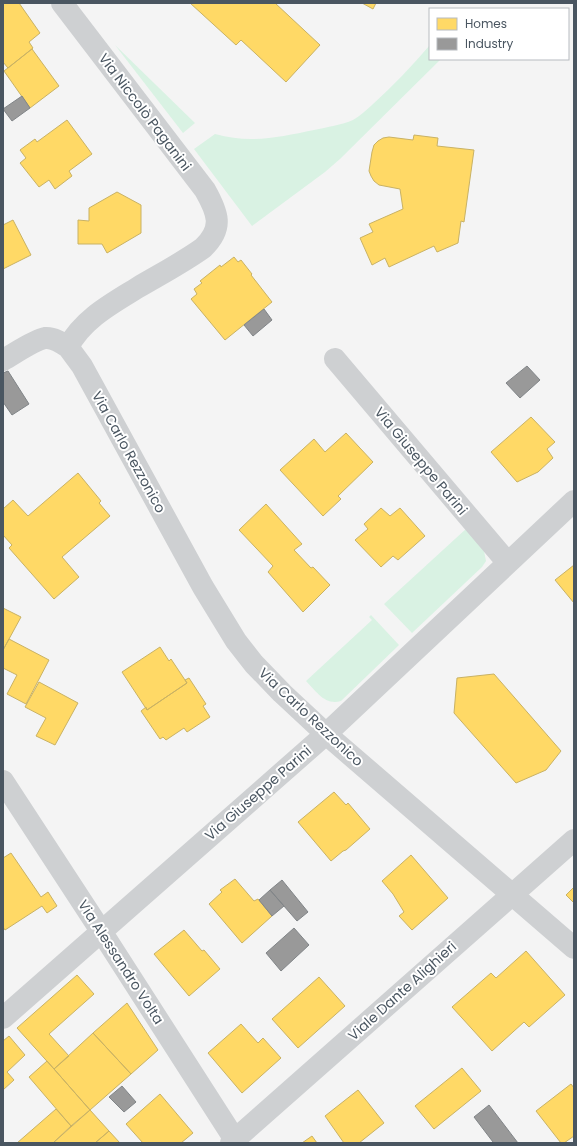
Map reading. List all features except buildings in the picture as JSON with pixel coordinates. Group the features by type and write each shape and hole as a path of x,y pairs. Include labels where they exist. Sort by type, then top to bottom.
{"street":[{"name":"Via Niccolò Paganini","path":"62,3 205,190 213,204 218,218 214,236 203,248 102,310 83,326 68,347"},
{"path":"3,360 37,341 46,338 56,340 68,347"},
{"name":"Via Carlo Rezzonico","path":"68,347 86,373 203,587 232,635 254,664 282,693 326,734 574,948"},
{"name":"Via Giuseppe Parini","path":"335,359 507,562"},
{"name":"Via Giuseppe Parini","path":"3,1018 326,734 507,562 574,501"},
{"name":"Via Alessandro Volta","path":"3,781 101,931 234,1142"},
{"name":"Viale Dante Alighieri","path":"234,1142 574,840"}],"green space":[{"path":"115,45 195,123 183,133"},
{"path":"429,46 429,60 440,60 340,159 325,172 252,226 194,149 215,134 240,139 265,138 339,125 353,120 387,91"},
{"path":"467,528 484,551 486,561 482,567 412,633 384,604"},
{"path":"371,615 399,645 341,701 335,702 326,700 321,697 306,681 372,620 369,617"}]}
